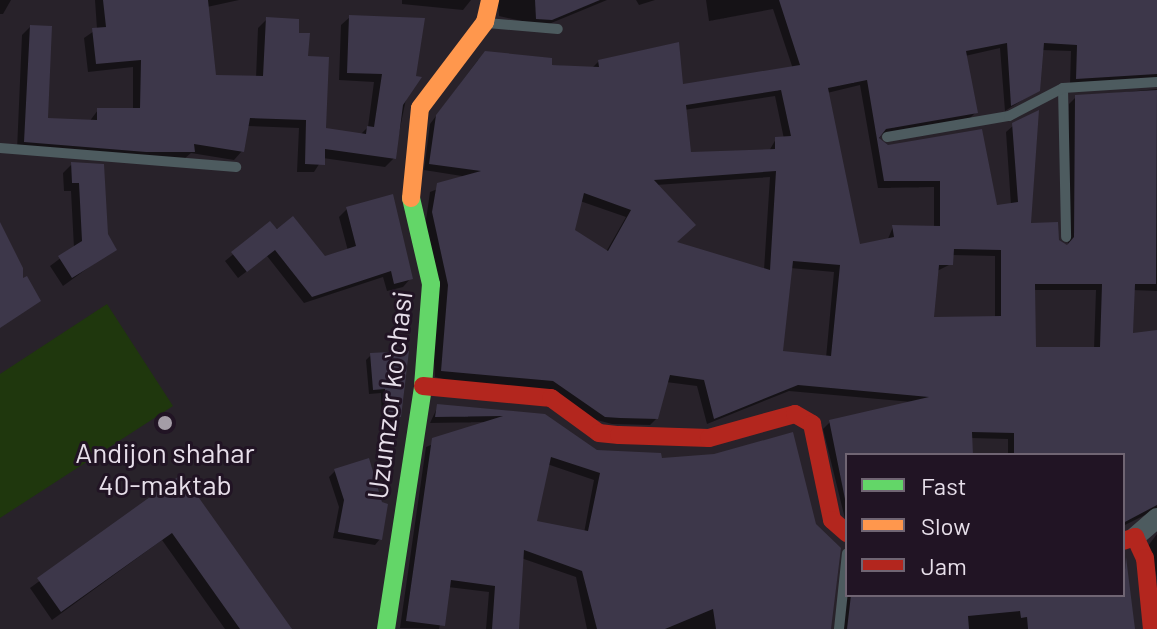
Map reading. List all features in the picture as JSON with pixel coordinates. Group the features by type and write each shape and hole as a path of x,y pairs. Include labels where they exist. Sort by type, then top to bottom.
{"street":[{"name":"Uzumzor koʻchasi","path":"386,629 423,386 431,284 409,187 420,108 485,22 490,0"},
{"path":"423,386 551,398 599,433 619,435 709,438 795,414 812,424 832,520 845,531"},
{"path":"1152,629 1148,569 1129,539 1157,518"}],"lane":[{"path":"485,22 558,29"},
{"path":"887,137 1009,116 1063,88 1157,82"},
{"path":"1063,88 1066,237"},
{"path":"0,148 236,167"},
{"path":"839,629 845,572"}],"green space":[{"path":"107,304 173,406 0,518 0,374"}],"building":[{"path":"103,0 208,0 216,75 263,76 266,17 299,19 299,33 310,33 308,56 329,57 326,128 366,134 367,126 374,127 382,74 347,73 349,15 425,18 416,76 422,77 403,105 396,159 325,149 325,165 305,164 306,120 250,118 244,152 194,144 195,152 146,152 24,142 30,25 52,26 48,118 97,120 97,108 140,108 141,60 96,64 92,28 106,27"},
{"path":"535,0 600,0 552,20 536,19"},
{"path":"779,0 1157,0 1157,74 1076,79 1077,45 1044,43 1040,91 1011,106 1007,43 966,51 978,113 886,129 879,138 888,145 982,129 997,205 1018,202 1012,123 1039,110 1031,223 1058,222 1059,240 1067,245 1074,237 1075,95 1157,90 1156,284 1135,284 1133,333 1157,330 1157,505 1125,522 1125,453 1014,453 1014,433 972,432 973,453 845,453 845,499 829,420 929,397 798,385 714,419 704,380 670,375 658,419 620,418 605,417 553,381 441,371 448,285 432,212 437,183 481,171 429,164 436,115 485,51 552,58 552,65 599,67 598,60 679,42 683,84 800,65","holes":["867,80 884,181 940,181 940,226 892,225 894,237 860,244 828,88","781,90 791,136 775,137 775,149 691,152 686,105","776,171 770,270 677,242 696,225 654,180","584,193 631,210 608,251 575,230","954,249 1001,250 1001,316 934,317 939,265 953,265","793,261 840,265 831,356 783,351","1035,284 1102,284 1100,347 1036,347"]},
{"path":"71,162 104,164 108,234 117,250 72,278 58,256 82,241 79,183 72,183"},
{"path":"393,194 413,279 394,284 391,271 312,297 275,250 247,272 231,252 270,221 277,229 293,216 325,256 356,246 346,207"},
{"path":"0,222 23,268 23,278 27,276 41,301 0,328"},
{"path":"409,351 401,417 386,418 385,389 373,390 370,353"},
{"path":"437,404 545,414 597,450 661,453 662,458 714,454 793,432 816,524 841,548 831,629 716,629 713,609 665,629 597,629 582,571 524,550 519,629 492,629 495,586 451,580 445,626 406,621 432,438 503,416 435,417","holes":["551,457 600,473 588,531 537,521"]},
{"path":"369,458 382,502 388,504 382,540 338,532 344,500 334,469"},
{"path":"182,474 292,629 240,629 172,533 61,612 37,578"},
{"path":"1126,557 1135,629 1028,629 1027,617 1021,618 1020,611 968,616 969,629 847,629 851,597 1125,597"}],"traffic: fast":[{"path":"386,629 423,386 431,284 411,198"}],"traffic: slow":[{"path":"411,198 420,108 485,22 490,0"}],"traffic: jam":[{"path":"423,386 551,398 599,433 619,435 709,438 795,414 812,424 832,520 845,531"},
{"path":"1125,540 1135,537 1145,558 1152,629"}],"place":[{"name":"Andijon shahar 40-maktab","path":"165,423"}]}
